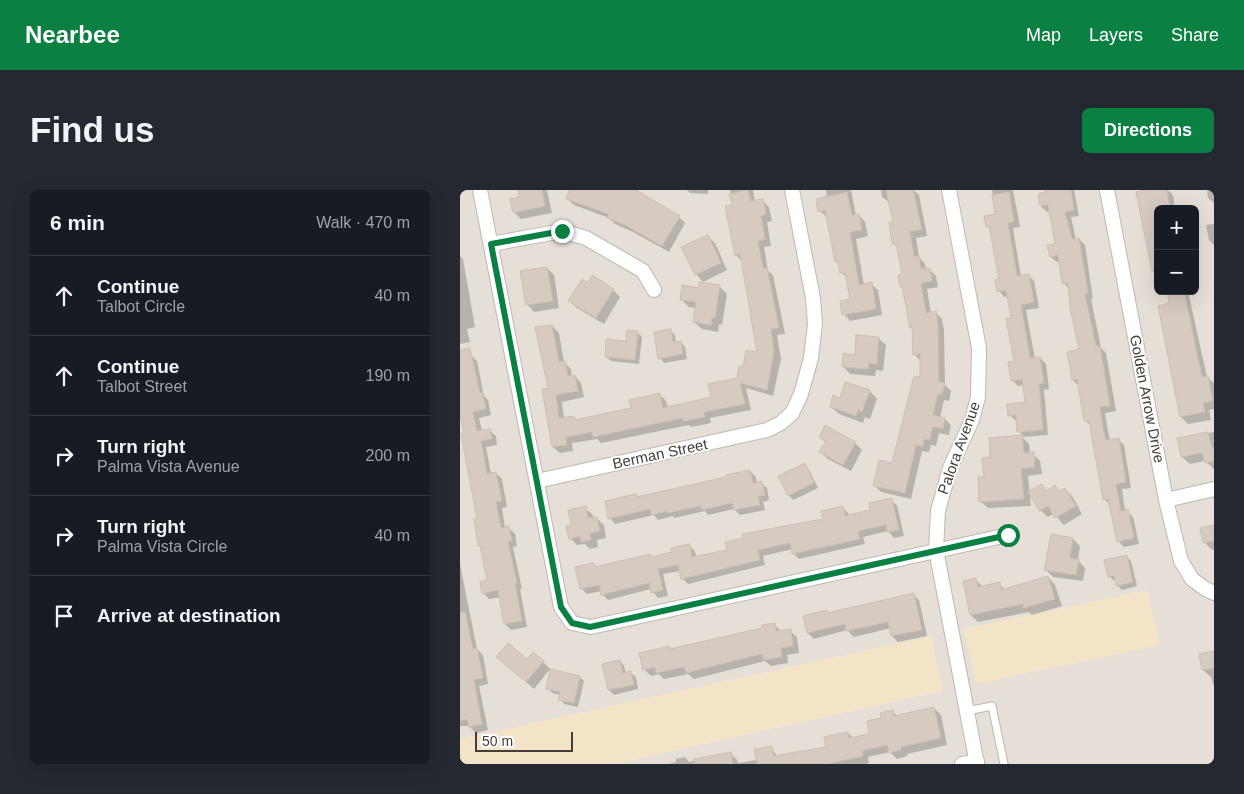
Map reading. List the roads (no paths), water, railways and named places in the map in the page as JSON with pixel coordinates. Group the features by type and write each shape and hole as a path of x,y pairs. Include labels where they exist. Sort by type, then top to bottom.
{"street":[{"path":"480,190 561,607 572,623 590,627 1008,535"},
{"name":"Berman Street","path":"537,481 767,430 781,423 792,413 801,394 811,358 815,324 813,298 792,190"},
{"name":"Palora Avenue","path":"949,190 979,348 978,397 972,420 950,468 938,511 936,550 977,762"},
{"name":"Golden Arrow Drive","path":"1107,190 1166,500 1181,561 1192,579 1214,593"},
{"path":"491,244 562,231 586,238 643,271 654,290"},
{"path":"1166,500 1214,489"},
{"path":"962,764 977,762"}],"lane":[{"path":"967,711 992,706 1004,764"}]}
